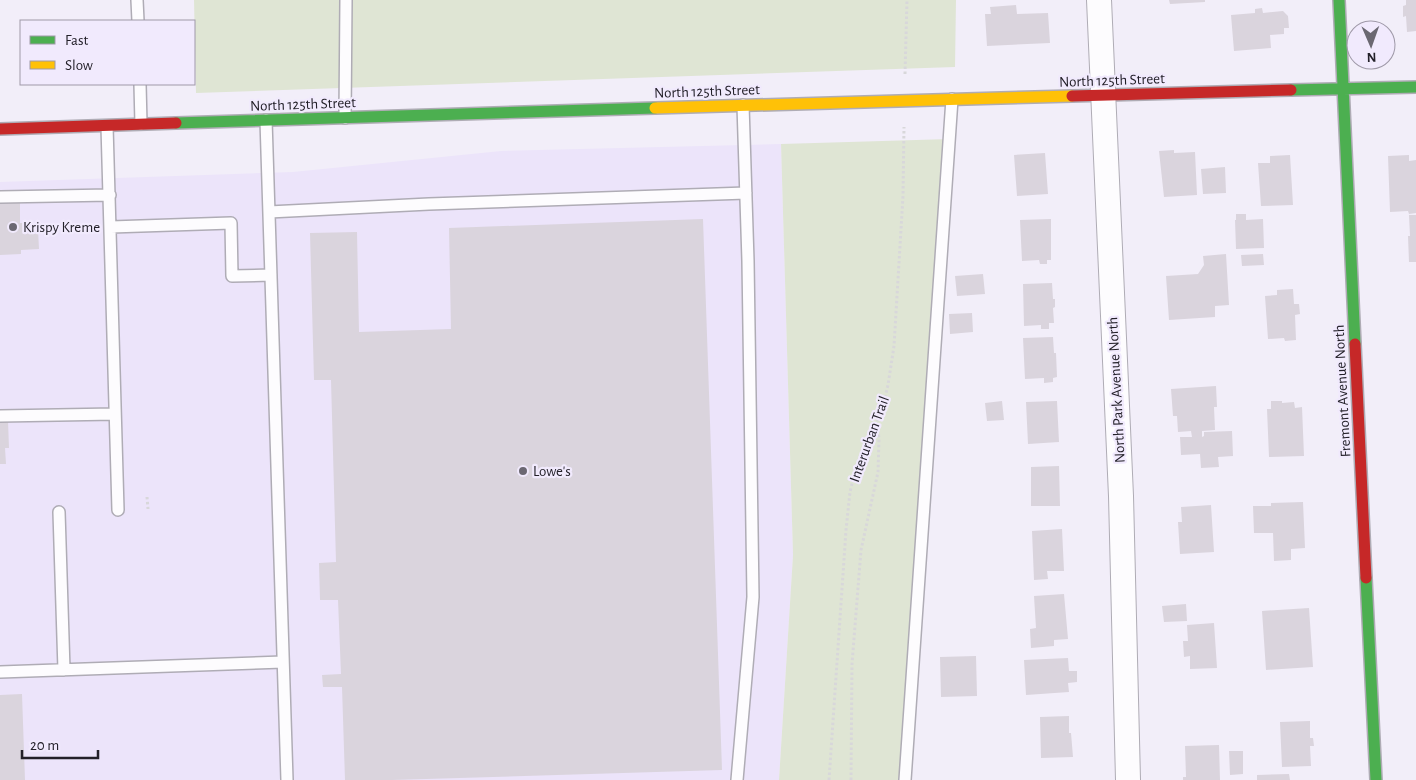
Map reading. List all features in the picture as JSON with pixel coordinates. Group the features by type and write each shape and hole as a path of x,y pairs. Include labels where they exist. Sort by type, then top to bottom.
{"street":[{"name":"North Park Avenue North","path":"1098,0 1120,496 1128,780"},
{"name":"Fremont Avenue North","path":"1339,0 1376,780"},
{"name":"North 125th Street","path":"0,129 743,105 1416,87"}],"lane":[{"path":"137,0 138,20"},
{"path":"345,118 346,0"},
{"path":"140,85 141,124"},
{"path":"905,780 952,99"},
{"path":"737,780 753,597 748,261 743,105"},
{"path":"266,120 287,780"},
{"path":"107,126 118,510"},
{"path":"269,212 429,204 746,193"},
{"path":"0,197 110,195"},
{"path":"111,227 231,223 232,276 271,275"},
{"path":"0,416 115,414"},
{"path":"59,512 64,670"},
{"path":"0,672 283,662"}],"path":[{"path":"905,78 907,0"},
{"name":"Interurban Trail","path":"829,780 850,492 856,467 882,410 894,346 903,196 904,128"},
{"path":"851,780 852,664 861,550 878,472 879,438 876,421"},
{"path":"147,497 148,509"}],"shaded area":[{"path":"781,144 793,555 779,780 0,780 0,182 293,172 501,151"}],"green space":[{"path":"194,0 956,0 955,67 196,93"},
{"path":"950,139 905,780 779,780 793,555 781,144"}],"building":[{"path":"1169,0 1205,0 1205,2 1170,4"},
{"path":"1406,0 1416,0 1416,31 1407,32 1406,16 1403,17 1403,6 1406,5"},
{"path":"1016,5 1017,14 1048,13 1050,43 987,46 985,14 991,14 990,7"},
{"path":"1262,8 1263,13 1283,11 1288,16 1289,28 1284,28 1284,34 1270,35 1271,48 1234,51 1231,15 1255,13 1255,9"},
{"path":"1174,150 1174,153 1195,152 1197,195 1164,197 1159,151"},
{"path":"1045,153 1048,194 1017,196 1014,155"},
{"path":"1290,155 1293,205 1261,206 1258,163 1270,163 1270,156"},
{"path":"1409,155 1409,161 1416,160 1416,213 1409,214 1408,211 1390,212 1388,156"},
{"path":"1225,167 1226,193 1203,194 1201,169"},
{"name":"Krispy Kreme","path":"20,202 20,223 27,223 27,231 38,230 39,249 21,250 21,254 0,255 0,203"},
{"path":"1236,214 1246,214 1246,220 1263,219 1264,248 1236,249"},
{"path":"1409,215 1416,215 1416,262 1409,262"},
{"name":"Lowe's","path":"703,219 722,770 345,780 342,687 323,687 322,675 341,674 338,600 320,600 319,563 336,562 331,380 314,380 310,233 357,232 359,332 451,329 449,228"},
{"path":"1051,219 1051,260 1047,260 1047,264 1040,264 1039,260 1022,261 1020,220"},
{"path":"1226,254 1229,305 1215,306 1215,317 1169,320 1166,276 1198,274 1204,265 1203,256"},
{"path":"1263,254 1264,265 1242,266 1241,255"},
{"path":"983,274 985,294 957,296 955,276"},
{"path":"1052,283 1053,299 1055,299 1055,307 1053,308 1054,323 1049,323 1049,329 1041,329 1041,325 1024,326 1023,284"},
{"path":"1293,289 1294,304 1299,304 1300,314 1295,315 1296,340 1285,341 1284,338 1268,339 1265,296 1277,295 1277,290"},
{"path":"972,313 973,332 950,334 949,314"},
{"path":"1053,337 1057,377 1053,378 1053,382 1044,383 1044,378 1025,379 1023,338"},
{"path":"1216,386 1217,407 1214,407 1215,430 1202,431 1202,437 1204,432 1232,431 1233,456 1218,457 1219,467 1201,468 1200,454 1181,455 1180,437 1192,437 1191,431 1178,432 1177,416 1173,416 1171,389"},
{"path":"1002,401 1004,420 987,421 985,403"},
{"path":"1057,401 1059,442 1028,444 1026,402"},
{"path":"1271,401 1282,401 1282,403 1294,402 1295,408 1302,407 1304,456 1269,457 1267,409 1271,409"},
{"path":"0,421 8,421 9,448 5,448 6,464 0,464"},
{"path":"1059,466 1060,506 1031,506 1031,467"},
{"path":"1303,502 1305,548 1291,549 1291,560 1274,561 1273,533 1254,533 1253,506 1271,506 1271,503"},
{"path":"1211,505 1214,552 1180,554 1178,522 1182,522 1181,507"},
{"path":"1062,529 1064,571 1047,571 1048,579 1034,580 1032,531"},
{"path":"1064,594 1068,639 1054,640 1054,646 1031,648 1030,629 1036,628 1034,596"},
{"path":"1186,604 1187,621 1164,622 1162,606"},
{"path":"1309,608 1313,667 1266,670 1262,611"},
{"path":"1214,623 1217,668 1190,669 1190,656 1184,657 1183,641 1188,641 1187,625"},
{"path":"976,656 977,696 941,697 940,657"},
{"path":"1068,658 1069,671 1077,671 1077,682 1068,683 1069,692 1026,695 1024,660"},
{"path":"22,694 25,780 0,780 0,695"},
{"path":"1069,716 1069,733 1071,733 1073,757 1041,758 1040,717"},
{"path":"1310,721 1310,738 1313,738 1314,746 1310,746 1311,766 1282,767 1280,722"},
{"path":"1219,745 1220,780 1183,780 1183,777 1186,777 1185,746"},
{"path":"1229,751 1243,751 1243,774 1230,775"},
{"path":"1289,774 1290,780 1257,780 1257,775"}],"traffic: fast":[{"path":"1339,0 1355,344"},
{"path":"1291,90 1416,87"},
{"path":"176,123 655,108"},
{"path":"1366,578 1376,780"}],"traffic: slow":[{"path":"655,108 1072,96"}],"traffic: jam":[{"path":"1072,96 1291,90"},
{"path":"0,129 176,123"},
{"path":"1355,344 1366,578"}],"place":[{"name":"Krispy Kreme","path":"13,227"},
{"name":"Lowe's","path":"523,471"}]}
